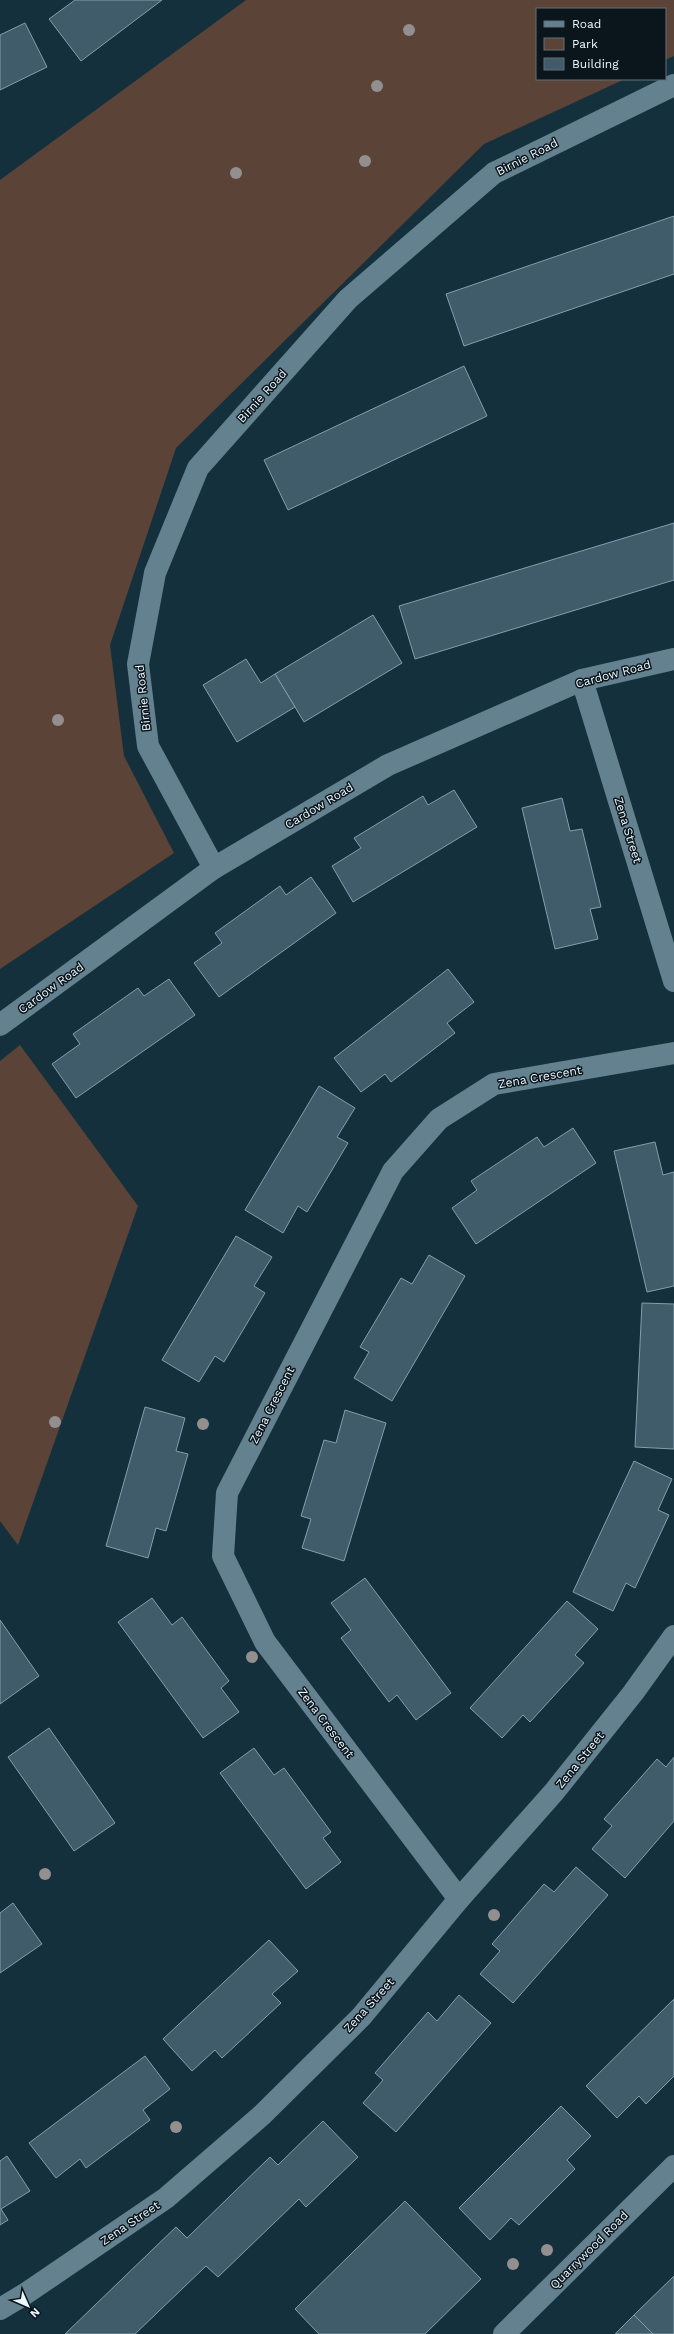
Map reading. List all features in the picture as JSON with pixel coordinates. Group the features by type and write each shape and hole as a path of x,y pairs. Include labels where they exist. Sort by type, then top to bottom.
{"street":[{"name":"Birnie Road","path":"214,868 148,746 138,664 155,573 198,468 348,299 494,173 674,84"},
{"name":"Cardow Road","path":"0,1025 214,868 388,766 582,680 674,659"},
{"name":"Zena Street","path":"582,680 674,981"},
{"name":"Zena Crescent","path":"459,1899 266,1642 223,1556 227,1493 393,1171 439,1119 494,1084 674,1053"},
{"name":"Zena Street","path":"0,2309 31,2290 166,2198 262,2114 361,2017 459,1899 554,1792 633,1693 674,1636"},
{"name":"Quarrywood Road","path":"504,2334 674,2166"}],"green space":[{"path":"246,0 674,0 674,56 666,60 666,8 536,8 536,80 623,80 484,144 176,448 110,645 124,756 174,853 0,969 0,180"},
{"path":"20,1045 138,1206 18,1545 0,1521 0,1061"}],"building":[{"path":"75,0 162,0 81,61 49,19"},
{"path":"25,23 47,67 0,90 0,35"},
{"path":"674,216 674,274 464,346 446,294"},
{"path":"464,366 487,416 288,510 264,460"},
{"path":"674,523 674,580 415,659 399,606"},
{"path":"373,615 402,663 304,722 275,674"},
{"path":"246,659 261,683 275,674 295,707 237,742 203,685"},
{"path":"454,790 477,827 353,902 332,866 361,848 354,838 423,796 428,805"},
{"path":"562,798 570,831 582,829 601,907 590,909 598,939 555,949 522,808"},
{"path":"311,877 336,913 219,997 194,963 222,943 215,933 280,886 286,895"},
{"path":"448,969 474,1002 447,1023 455,1033 391,1082 385,1074 361,1092 334,1058"},
{"path":"169,979 195,1015 76,1098 52,1064 80,1044 73,1034 138,988 144,996"},
{"path":"319,1086 355,1108 337,1137 348,1143 307,1212 298,1206 283,1233 245,1210"},
{"path":"573,1128 596,1163 476,1244 452,1208 477,1190 471,1181 537,1137 544,1147"},
{"path":"655,1142 663,1175 674,1172 674,1286 647,1292 614,1151"},
{"path":"236,1236 272,1257 254,1286 265,1293 224,1362 215,1356 199,1382 162,1360"},
{"path":"429,1255 465,1276 392,1401 354,1378 369,1352 360,1347 401,1278 412,1284"},
{"path":"642,1303 674,1304 674,1449 635,1447"},
{"path":"145,1407 185,1418 176,1451 188,1454 166,1531 156,1528 148,1558 106,1546"},
{"path":"345,1410 386,1423 344,1561 302,1548 311,1519 301,1516 324,1440 336,1443"},
{"path":"634,1461 672,1479 658,1510 669,1515 635,1588 626,1583 613,1611 573,1592"},
{"path":"365,1578 451,1693 416,1720 397,1695 389,1702 341,1638 351,1630 331,1603"},
{"path":"152,1598 172,1625 182,1617 229,1681 221,1688 239,1712 203,1738 118,1622"},
{"path":"567,1601 598,1629 575,1655 584,1663 530,1722 523,1715 502,1738 470,1708"},
{"path":"0,1620 39,1676 0,1704"},
{"path":"49,1728 115,1823 74,1851 8,1757"},
{"path":"254,1748 274,1775 284,1768 331,1832 323,1838 341,1862 306,1889 220,1773"},
{"path":"674,1757 674,1821 625,1878 592,1849 612,1826 604,1819 657,1759 666,1767"},
{"path":"576,1867 608,1895 513,2003 480,1974 500,1951 492,1944 544,1884 554,1892"},
{"path":"13,1903 42,1944 0,1973 0,1913"},
{"path":"269,1940 298,1971 272,1994 281,2003 222,2058 215,2050 192,2071 163,2039"},
{"path":"459,1995 491,2023 396,2132 363,2103 383,2080 375,2073 428,2012 437,2021"},
{"path":"674,1999 674,2076 646,2104 639,2096 617,2118 586,2086"},
{"path":"145,2056 170,2089 143,2110 150,2120 86,2168 80,2159 56,2178 29,2143"},
{"path":"561,2106 591,2136 567,2160 575,2169 519,2225 511,2218 490,2240 459,2208"},
{"path":"323,2121 358,2157 306,2207 299,2199 218,2277 206,2266 135,2334 65,2334 176,2227 187,2238 270,2157 278,2165"},
{"path":"7,2156 30,2191 1,2209 8,2220 0,2225 0,2161"},
{"path":"405,2201 481,2279 425,2334 319,2334 295,2309"},
{"path":"674,2276 674,2334 653,2334 634,2315"},
{"path":"634,2315 653,2334 615,2334"}]}
